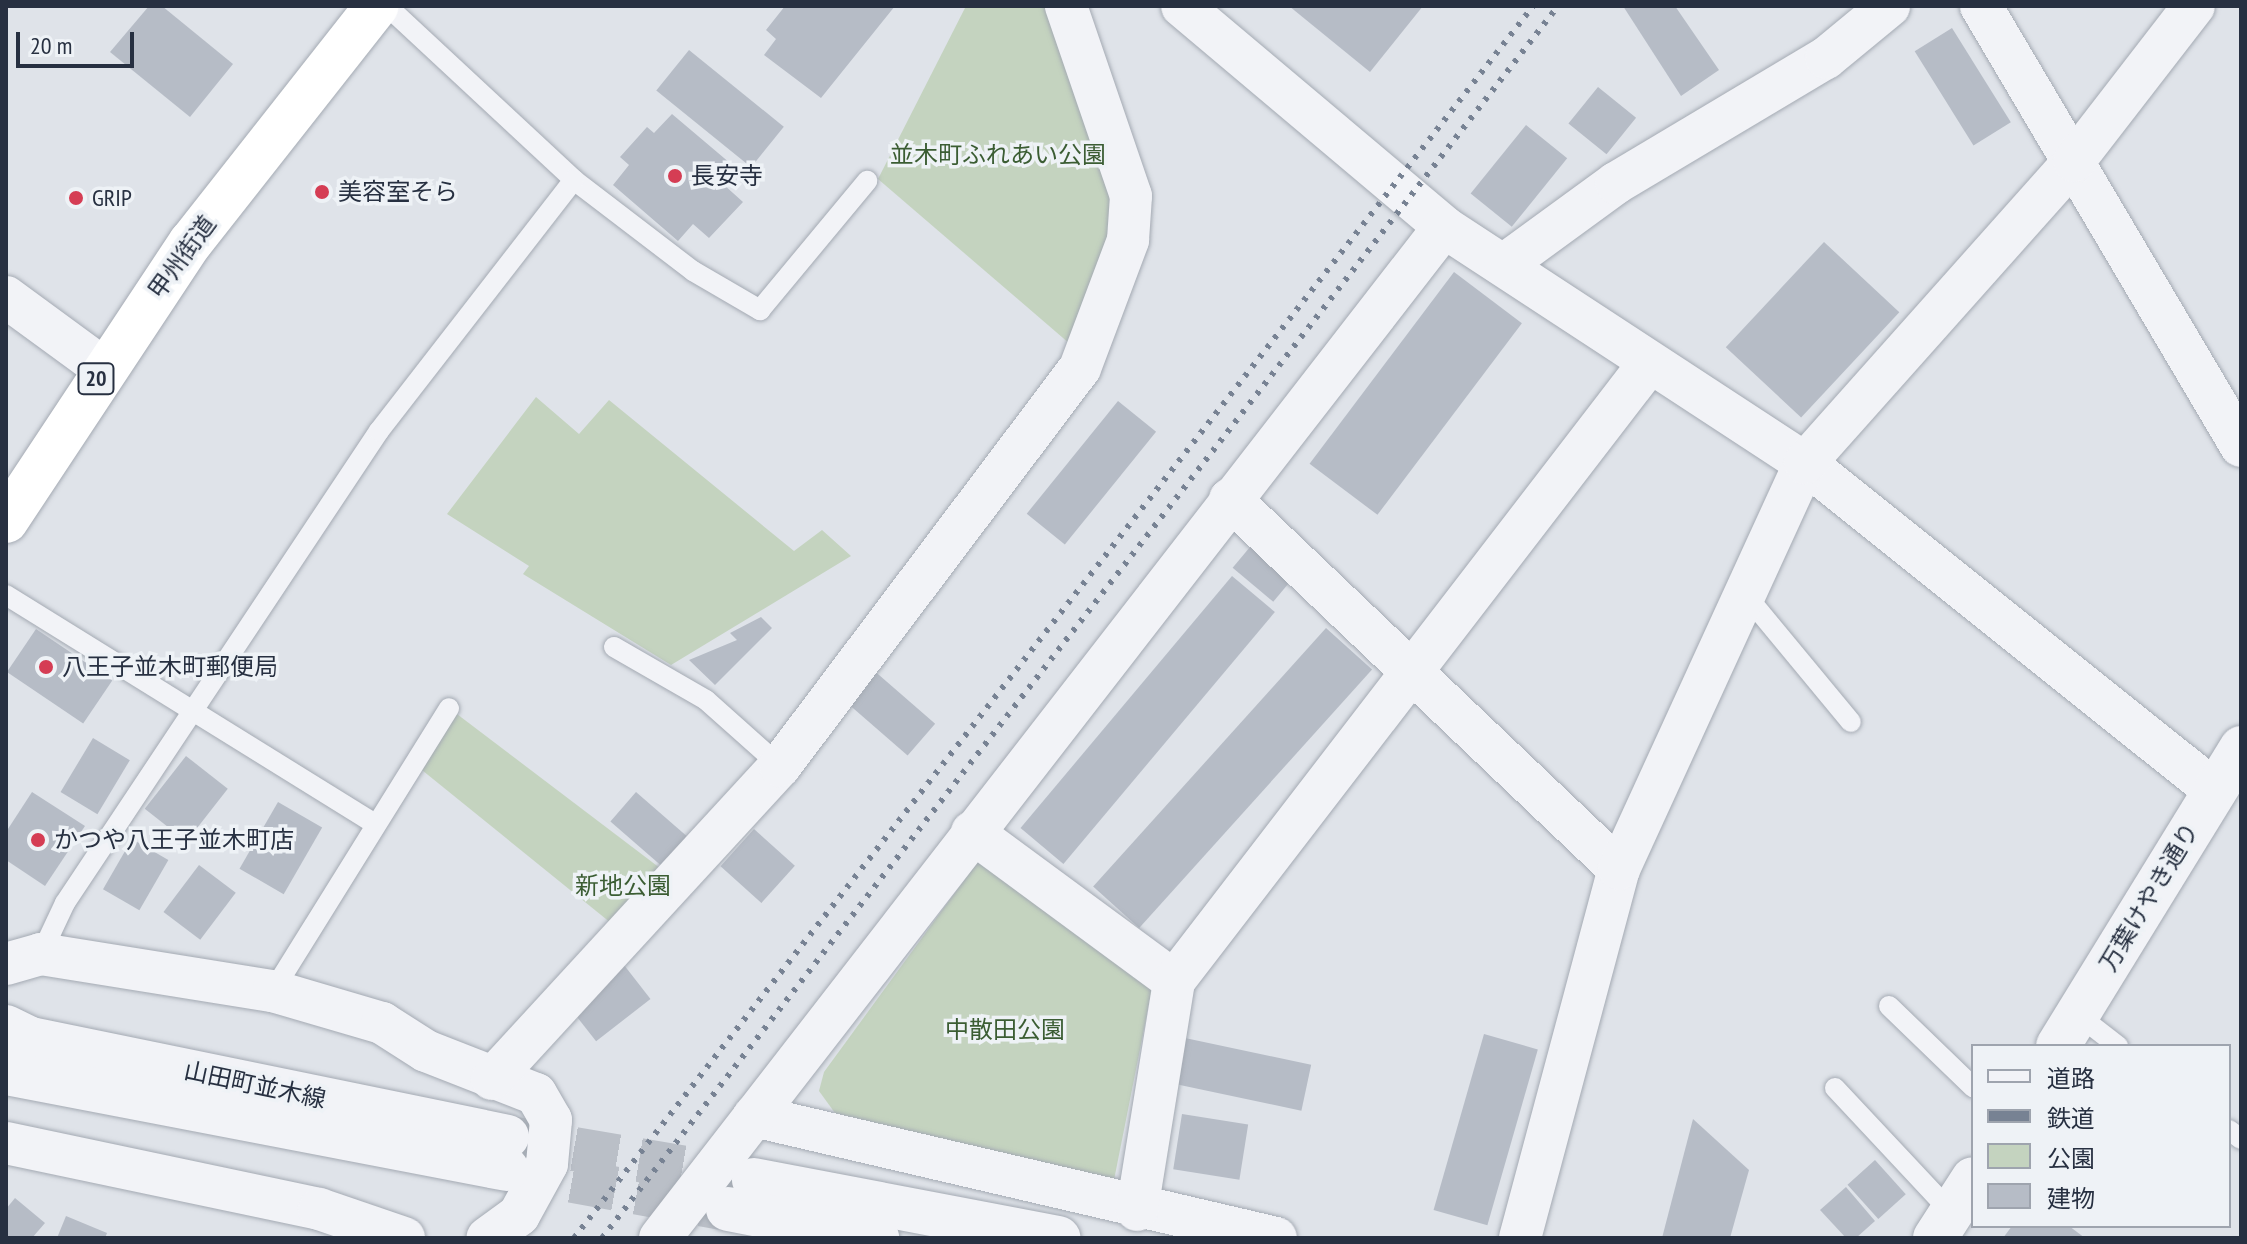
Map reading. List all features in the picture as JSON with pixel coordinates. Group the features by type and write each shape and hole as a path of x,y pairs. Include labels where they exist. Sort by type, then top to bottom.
{"highway":[{"name":"甲州街道","path":"6,521 103,368 191,242 377,6"}],"street":[{"path":"492,1079 780,766 1068,389 1128,240 1131,196 1066,6"},
{"path":"1182,6 1444,227 1505,264 1647,366 1805,463 2214,790"},
{"path":"1505,264 1616,183 1826,58 1889,6"},
{"path":"1981,6 2241,446"},
{"path":"1520,1238 1619,869 1805,463 2074,161 2194,6"},
{"path":"701,1219 754,1116 1444,227"},
{"path":"6,297 103,368"},
{"path":"1137,1210 1174,981 1647,366"},
{"path":"1230,499 1619,869"},
{"name":"万葉けやき通り","path":"2068,1030 2241,748"},
{"path":"972,832 1174,981"},
{"path":"24,959 273,991 382,1023 492,1079 536,1094 551,1120 547,1164 519,1215 487,1238"},
{"name":"山田町並木線","path":"6,1027 31,1039 507,1153 6,1073"},
{"path":"754,1116 1137,1210 1276,1238"},
{"path":"6,1143 343,1228 404,1238"},
{"path":"701,1219 877,1238"},
{"path":"701,1219 1059,1238"}],"lane":[{"path":"387,6 574,180 693,271 760,310 867,181"},
{"path":"24,959 65,903 379,431 574,180"},
{"path":"1745,594 1851,722"},
{"path":"6,595 372,822"},
{"path":"614,647 706,700 780,766"},
{"path":"273,991 372,822 449,708"},
{"path":"1889,1006 1971,1085"},
{"path":"2068,1030 2112,1044"},
{"path":"1835,1088 1953,1210"}],"green space":[{"name":"並木町ふれあい公園","path":"966,6 1053,6 1116,200 1110,245 1070,344 878,179"},
{"path":"536,397 579,434 609,400 794,551 822,530 851,556 671,665 523,574 529,566 447,514"},
{"name":"新地公園","path":"449,708 681,884 627,936 412,762"},
{"name":"中散田公園","path":"978,861 1152,989 1114,1180 835,1113 819,1091 824,1072"}],"building":[{"path":"149,6 162,6 233,64 190,117 110,52"},
{"path":"785,6 895,6 821,98 764,55 776,39 766,30"},
{"path":"1289,6 1423,6 1370,72"},
{"path":"1623,6 1675,6 1719,70 1681,96"},
{"path":"1952,28 2011,122 1974,145 1915,51"},
{"path":"689,50 784,127 751,167 656,90"},
{"path":"1598,87 1636,118 1607,154 1568,124"},
{"name":"長安寺","path":"672,114 737,169 723,184 743,202 709,238 693,224 678,241 613,185 629,165 620,157 647,127 654,133"},
{"path":"1526,125 1567,158 1512,227 1471,193"},
{"path":"1824,242 1899,312 1801,418 1726,347"},
{"path":"1454,272 1522,323 1377,515 1310,464"},
{"path":"1118,401 1156,432 1065,545 1027,514"},
{"path":"1250,547 1291,581 1273,602 1233,568"},
{"path":"1232,576 1275,612 1063,864 1021,828"},
{"path":"761,617 772,628 715,685 689,660 737,640 730,633"},
{"path":"1326,628 1372,669 1139,928 1093,887"},
{"path":"36,629 112,680 83,724 7,672"},
{"path":"871,668 935,724 908,755 843,700"},
{"path":"93,738 130,760 97,814 61,792"},
{"path":"186,756 228,789 187,841 145,809"},
{"path":"32,792 85,826 45,886 6,860 6,832"},
{"path":"636,792 688,837 662,867 610,821"},
{"path":"278,802 322,828 284,894 240,869"},
{"path":"754,829 795,866 761,903 721,866"},
{"path":"132,839 168,860 139,910 103,889"},
{"path":"199,865 236,893 200,940 163,912"},
{"path":"624,965 650,999 596,1041 570,1007"},
{"path":"1484,1034 1538,1049 1487,1225 1434,1210"},
{"path":"1185,1038 1311,1065 1301,1111 1175,1084"},
{"path":"1182,1114 1248,1124 1239,1180 1173,1169"},
{"path":"1693,1119 1749,1170 1730,1238 1662,1238"},
{"path":"1875,1160 1906,1194 1878,1219 1848,1185"},
{"path":"1846,1187 1875,1221 1856,1238 1846,1238 1820,1210"},
{"path":"15,1198 45,1223 32,1238 6,1238 6,1209"},
{"path":"66,1216 107,1233 105,1238 57,1238"},
{"path":"2010,1228 2072,1228 2085,1238 2003,1238"}],"tunnel":[{"path":"509,1138 745,1178"},
{"path":"507,1169 722,1208"}],"railway":[{"path":"574,1238 1533,6"},
{"path":"602,1238 1558,6"}],"place":[{"name":"長安寺","path":"675,176"},
{"name":"美容室そら","path":"322,192"},
{"name":"GRIP","path":"76,198"},
{"name":"八王子並木町郵便局","path":"46,667"},
{"name":"かつや八王子並木町店","path":"38,840"}]}
